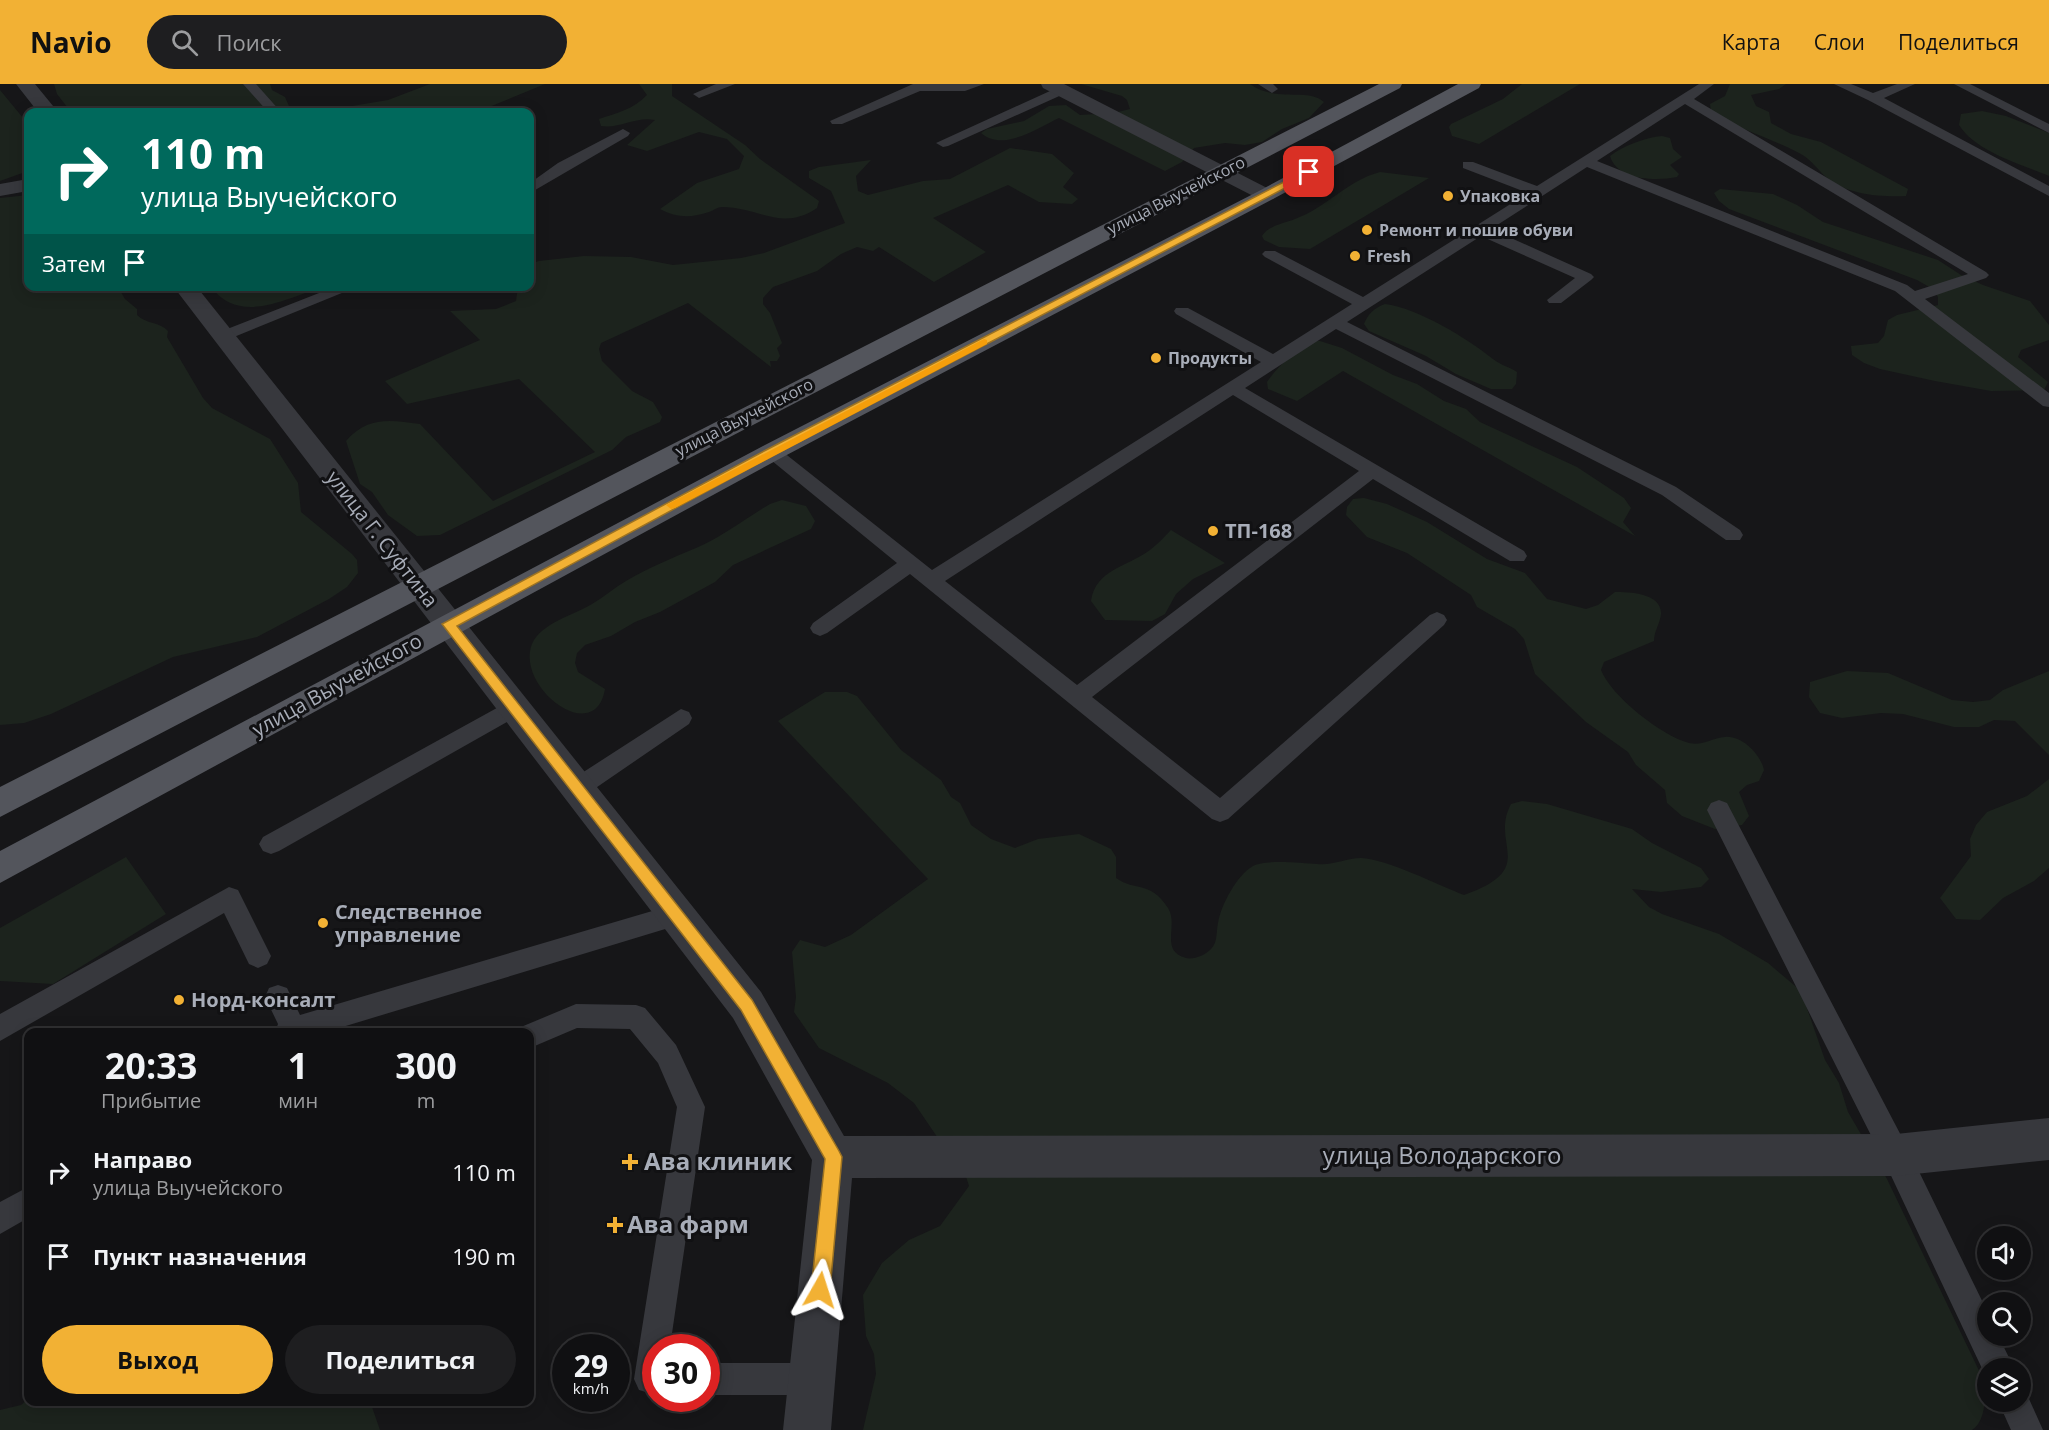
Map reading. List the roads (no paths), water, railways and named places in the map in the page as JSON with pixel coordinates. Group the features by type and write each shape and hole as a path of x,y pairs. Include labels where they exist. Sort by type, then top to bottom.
{"main road":[{"name":"улица Выучейского","path":"0,803 1213,168 1393,84"},
{"name":"улица Выучейского","path":"0,868 449,624 772,452 1266,195 1472,84"}],"street":[{"path":"25,84 45,108"},
{"path":"1056,87 1266,195"},
{"path":"0,190 24,186"},
{"name":"улица Г. Суфтина","path":"188,291 747,1005 833,1157"},
{"name":"улица Володарского","path":"833,1157 1896,1155 2049,1139"},
{"path":"807,1430 833,1157"}],"lane":[{"path":"249,84 271,108"},
{"path":"699,94 729,84"},
{"path":"837,121 918,87 965,87 978,84"},
{"path":"933,579 1708,84"},
{"path":"1840,84 1873,97 2049,192"},
{"path":"1873,97 1909,84"},
{"path":"1960,84 2049,129"},
{"path":"943,143 1056,87"},
{"path":"1685,99 1981,275 1914,297"},
{"path":"534,186 563,166 623,133"},
{"path":"1586,162 1901,288 2049,402"},
{"path":"1468,165 1539,192"},
{"path":"1480,230 1586,277 1555,300"},
{"path":"1270,254 1364,304"},
{"path":"223,336 339,291"},
{"path":"1182,311 1274,362"},
{"path":"1335,322 1669,491 1734,535"},
{"path":"1233,388 1517,556"},
{"path":"772,452 909,565 933,579 1220,812 1437,620"},
{"path":"1077,696 1372,470"},
{"path":"820,628 909,565"},
{"path":"271,844 513,708"},
{"path":"576,789 681,718"},
{"path":"1719,810 1896,1155 1993,1358"},
{"path":"0,1028 229,898 258,956"},
{"path":"298,1028 676,915"},
{"path":"278,997 290,1028"},
{"path":"534,1034 576,1016 636,1017 667,1054 691,1107 657,1334"},
{"path":"0,1219 24,1204"},
{"path":"720,1379 812,1379"},
{"path":"2019,1412 2027,1430"}],"place":[{"name":"Упаковка","path":"1448,196"},
{"name":"Ремонт и пошив обуви","path":"1367,230"},
{"name":"Fresh","path":"1355,256"},
{"name":"Продукты","path":"1156,358"},
{"name":"ТП-168","path":"1213,531"},
{"name":"Следственное управление","path":"323,923"},
{"name":"Норд-консалт","path":"179,1000"},
{"name":"Ава клиник","path":"630,1162"},
{"name":"Ава фарм","path":"615,1225"}]}
